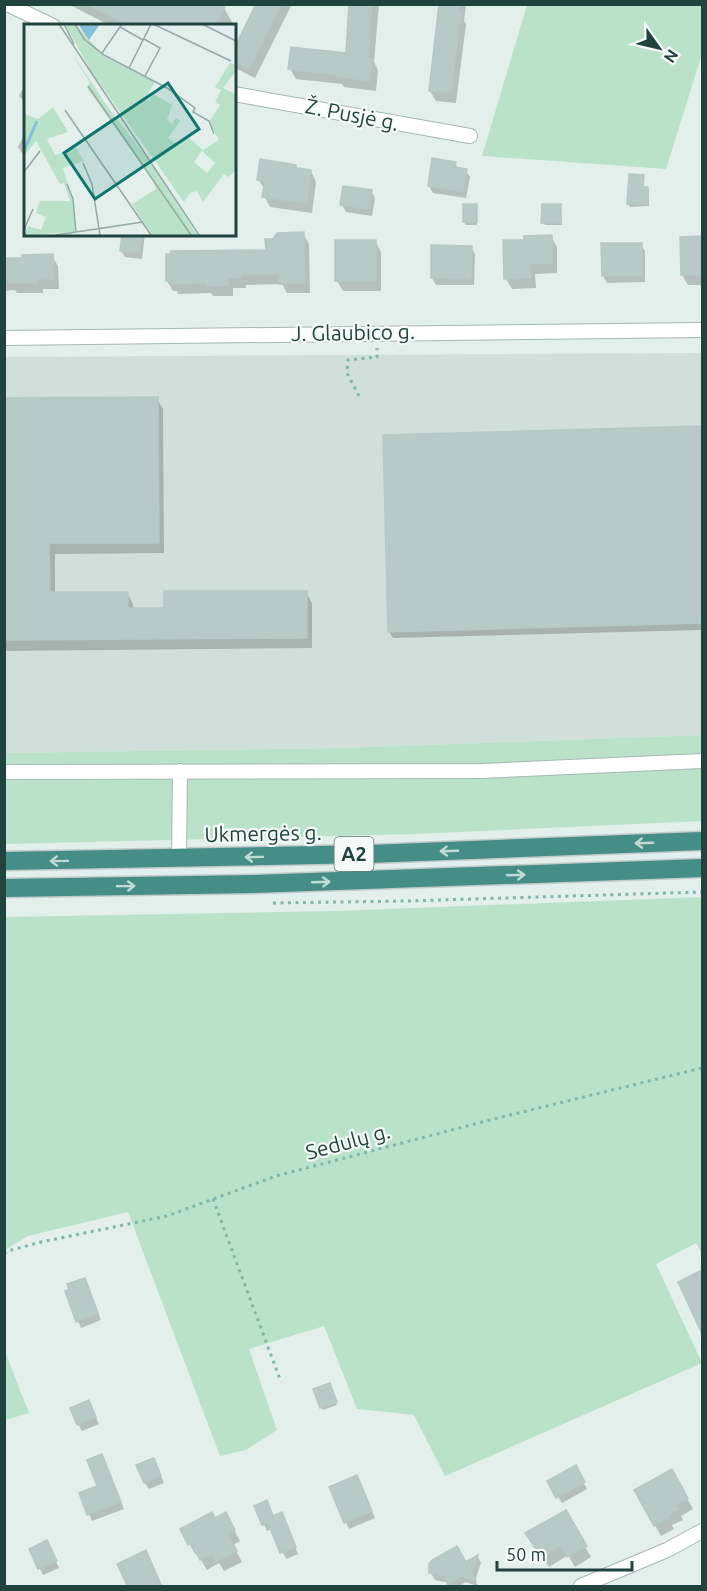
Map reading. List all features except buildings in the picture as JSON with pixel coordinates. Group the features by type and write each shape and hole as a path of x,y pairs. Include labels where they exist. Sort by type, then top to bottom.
{"highway":[{"name":"Ukmergės g.","path":"4,861 369,854 702,841"},
{"name":"A2","path":"4,888 254,884 702,868"}],"street":[{"path":"7,4 49,24"},
{"name":"Ž. Pusjė g.","path":"236,94 470,136"},
{"name":"J. Glaubico g.","path":"4,338 702,330"},
{"path":"4,772 482,771 702,761"},
{"path":"179,859 180,771"},
{"path":"581,1587 667,1550 702,1531"}],"path":[{"path":"359,396 347,373 348,360 377,357 376,333"},
{"path":"265,903 702,892"},
{"name":"Sedulų g.","path":"4,1254 40,1242 167,1216 276,1176 702,1068"},
{"path":"213,1199 281,1382"}],"shaded area":[{"path":"702,353 702,735 339,748 5,753 4,357"}],"green space":[{"path":"527,5 702,5 702,54 666,169 482,156"},
{"path":"702,735 702,821 416,834 5,844 4,753 339,748"},
{"path":"702,897 702,1254 696,1243 656,1264 702,1363 445,1476 414,1415 357,1409 324,1326 249,1349 277,1430 246,1450 220,1456 128,1212 28,1236 5,1250 5,917 336,911"},
{"path":"4,1349 29,1413 5,1420 4,1420"}]}
